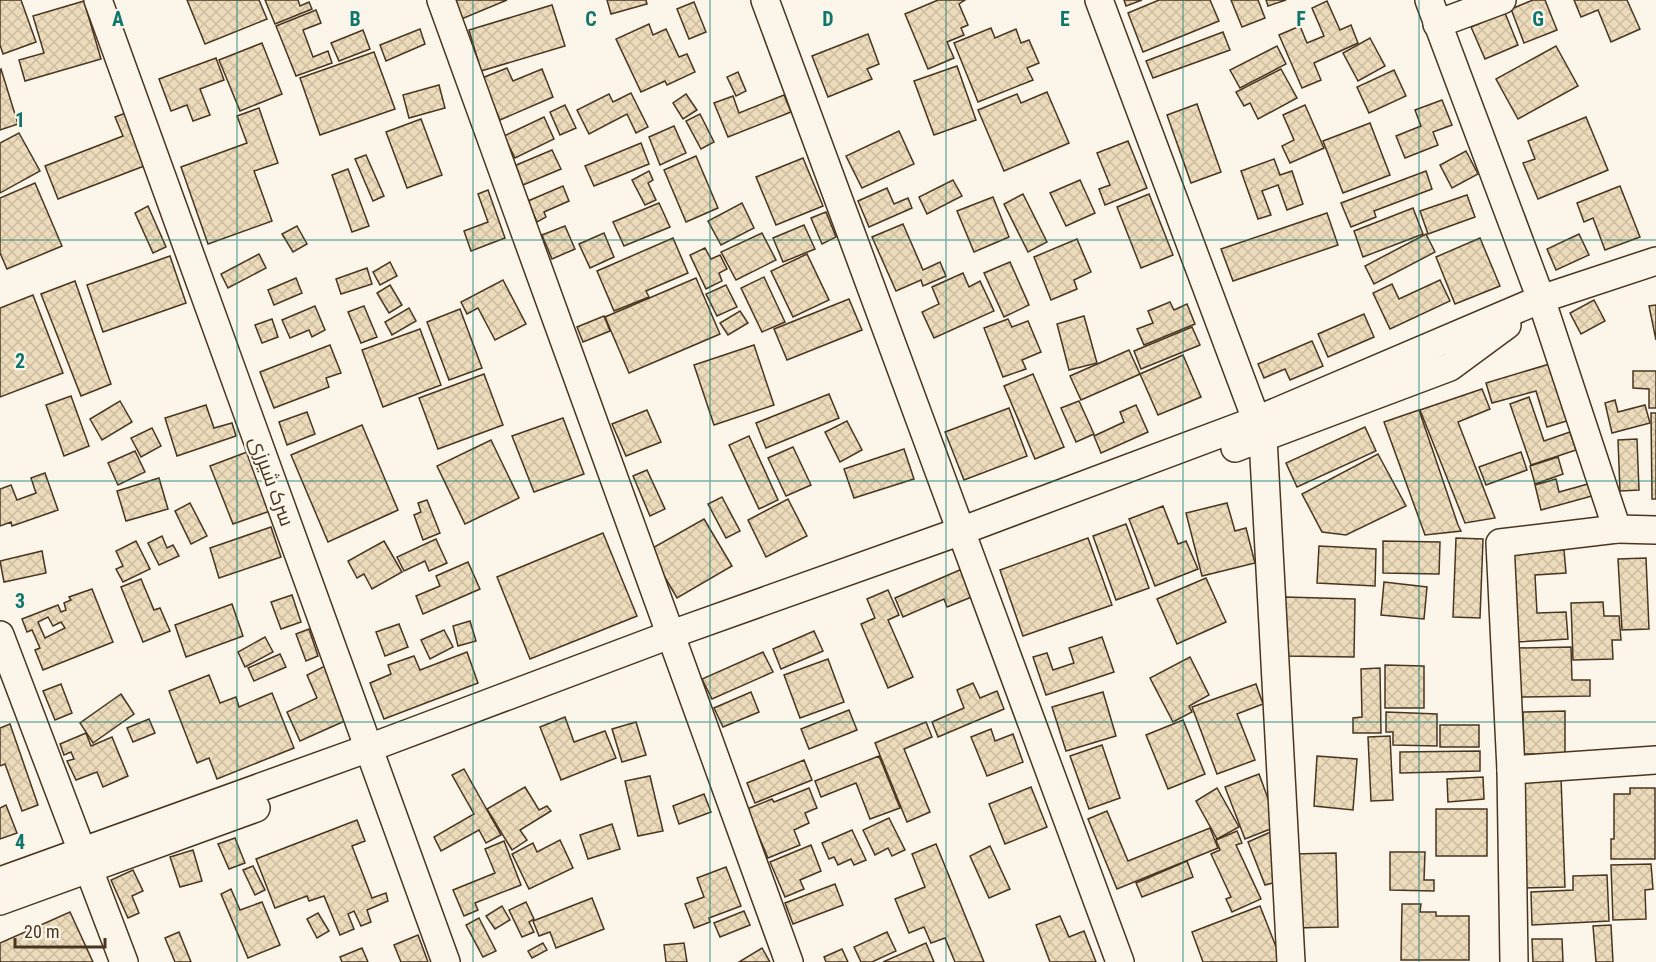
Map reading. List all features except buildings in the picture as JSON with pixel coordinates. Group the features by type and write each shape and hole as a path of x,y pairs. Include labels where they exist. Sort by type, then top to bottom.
{"street":[{"name":"سرک شیرزی","path":"98,0 446,962"},
{"path":"441,0 789,962"},
{"path":"765,0 1120,962"},
{"path":"1099,0 1260,429 1291,962"},
{"path":"1502,0 1433,12 1541,299 1617,529"},
{"path":"0,881 83,860 1260,429 1541,299 1656,261"},
{"path":"1514,962 1511,770 1500,543 1617,529 1656,530"},
{"path":"0,635 83,860 124,962"},
{"path":"1511,770 1656,760"},
{"path":"0,901 83,860"}]}
